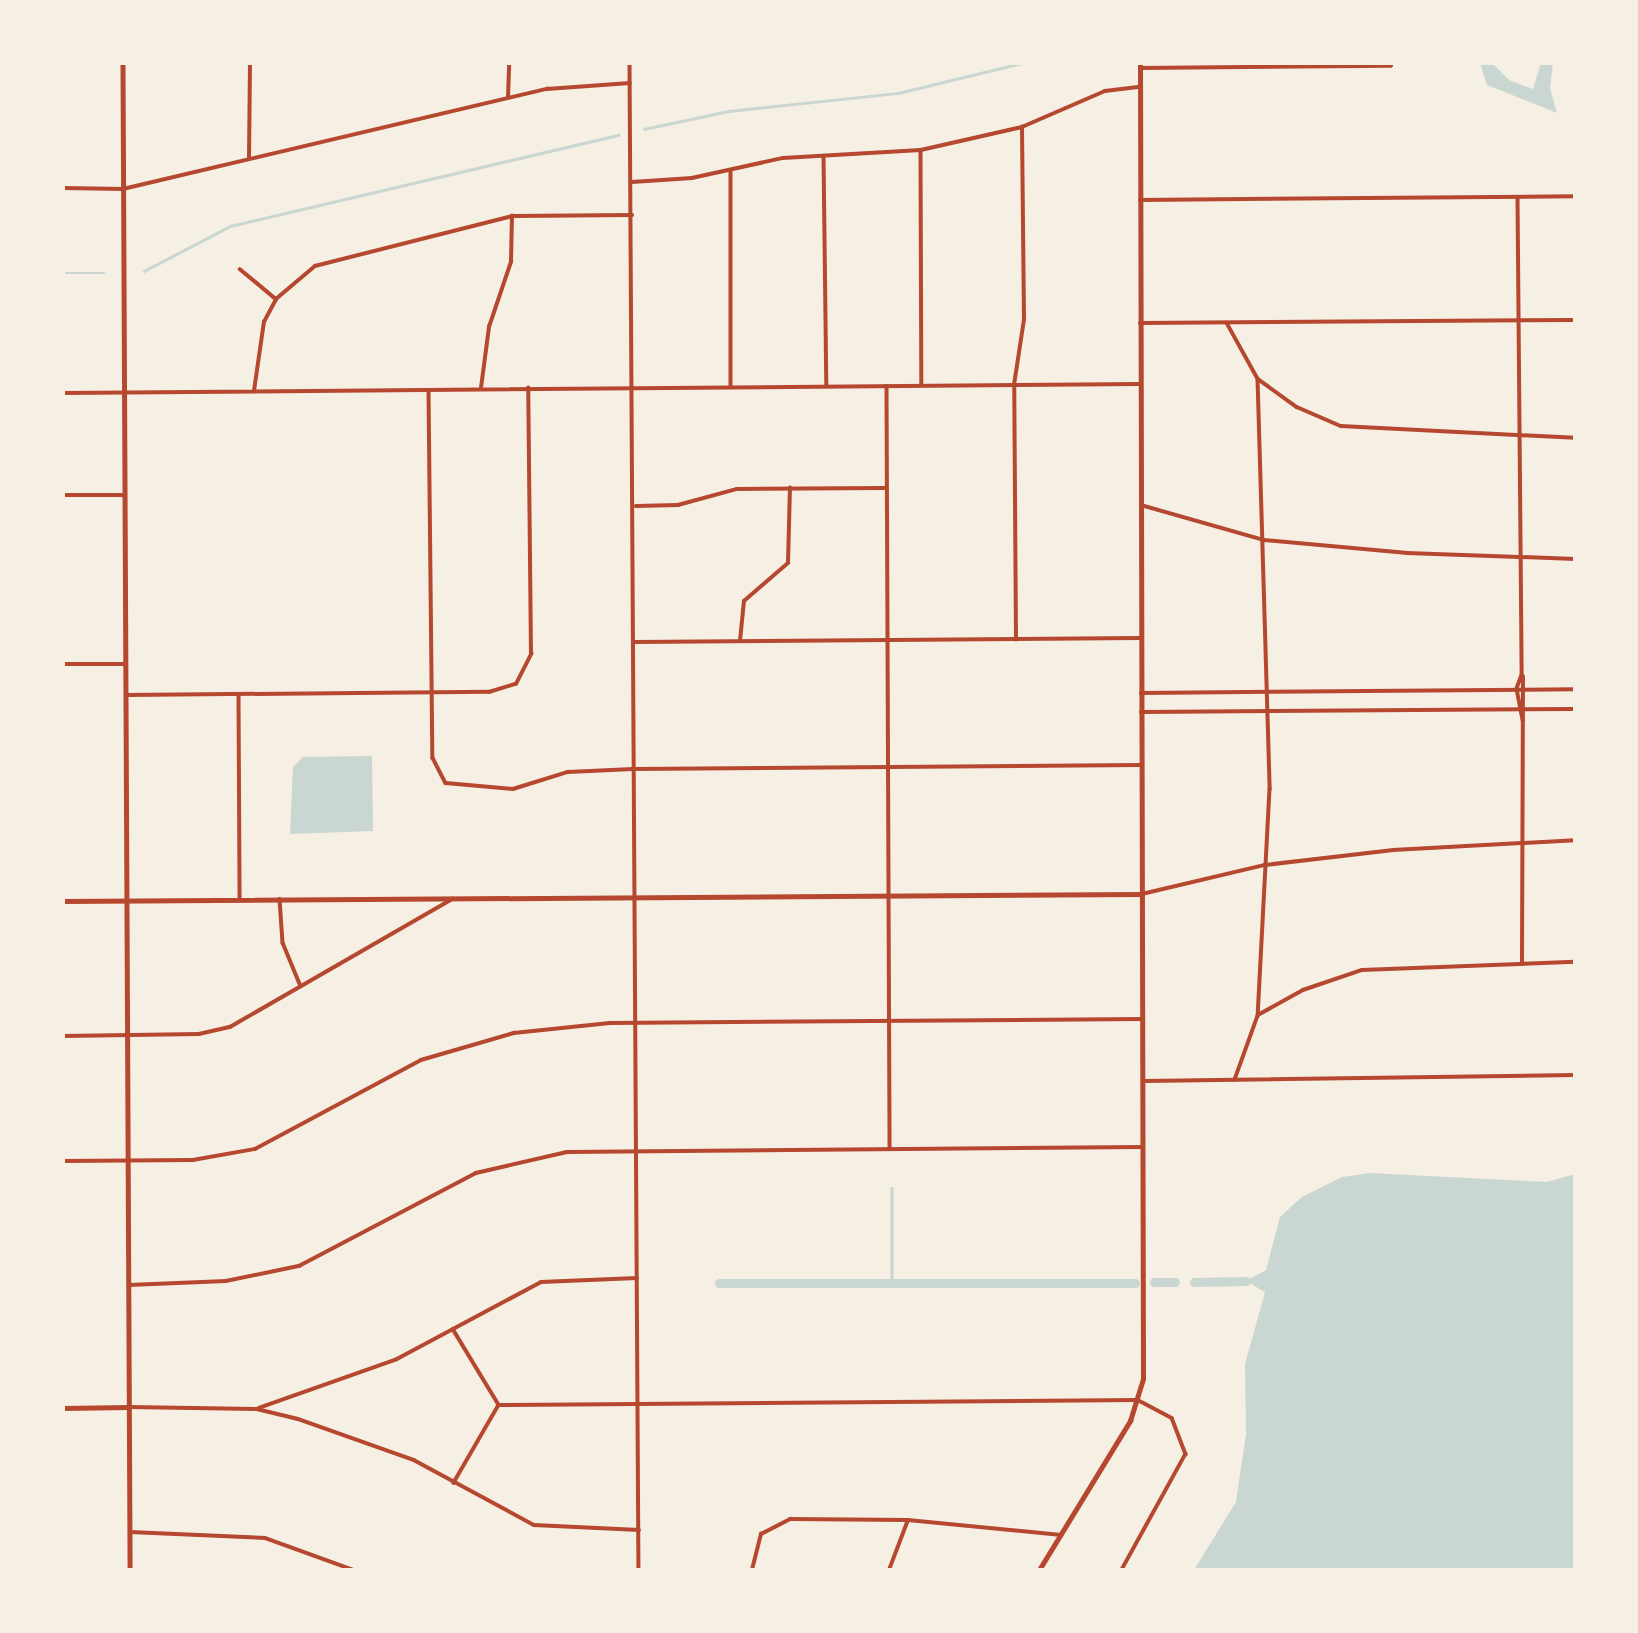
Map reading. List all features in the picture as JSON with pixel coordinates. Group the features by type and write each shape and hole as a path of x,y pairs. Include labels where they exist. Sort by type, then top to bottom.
{"street":[{"path":"123,63 129,900 127,1035 130,1570"},
{"path":"249,159 250,63"},
{"path":"509,63 509,99"},
{"path":"630,63 636,506 633,769 639,1570"},
{"path":"1039,1570 1138,1400 1145,1081 1140,638 1140,66 1391,66"},
{"path":"63,188 123,189 509,99 630,83"},
{"path":"632,182 731,171 824,156 921,150 1022,127 1105,91 1140,87"},
{"path":"1016,640 1014,385 1024,320 1022,127"},
{"path":"921,150 922,386"},
{"path":"824,156 827,386"},
{"path":"731,171 731,387"},
{"path":"1139,200 1575,196"},
{"path":"1518,198 1522,675 1517,689 1517,709 1522,720 1525,840 1522,962"},
{"path":"254,392 257,347 276,299 315,267 339,257 512,216 632,215"},
{"path":"481,389 488,327 511,262 512,216"},
{"path":"240,269 276,299"},
{"path":"1139,323 1575,320"},
{"path":"1227,323 1258,379 1297,407 1341,426 1521,438 1575,438"},
{"path":"1235,1080 1258,1016 1265,865 1269,692 1258,379"},
{"path":"63,393 1139,384"},
{"path":"887,386 890,1148"},
{"path":"126,695 503,690 525,674 531,654 528,388"},
{"path":"429,390 432,693 436,771 456,787 504,789 568,772 633,769 1141,765"},
{"path":"740,641 744,601 788,563 790,488"},
{"path":"636,506 678,505 737,489 886,488"},
{"path":"63,495 124,495"},
{"path":"1141,505 1264,540 1521,559 1575,559"},
{"path":"635,642 1140,638"},
{"path":"63,664 126,664"},
{"path":"1522,675 1528,689 1527,709 1522,720"},
{"path":"1141,693 1575,689"},
{"path":"239,694 240,900"},
{"path":"1141,712 1575,709"},
{"path":"63,901 636,895 1142,894 1265,865 1525,840 1575,840"},
{"path":"63,1035 215,1031 454,898"},
{"path":"281,899 283,943 300,985"},
{"path":"1258,1016 1303,990 1362,970 1575,962"},
{"path":"63,1161 221,1157 255,1149 421,1060 480,1040 636,1023 1144,1018"},
{"path":"1145,1081 1575,1075"},
{"path":"129,1284 226,1281 299,1266 486,1170 566,1152 1144,1147"},
{"path":"257,1409 344,1382 541,1282 637,1278"},
{"path":"453,1329 499,1405"},
{"path":"499,1405 1138,1400 1172,1418 1186,1454 1122,1570"},
{"path":"454,1483 499,1405"},
{"path":"63,1408 257,1409 347,1431 534,1525 639,1530"},
{"path":"751,1570 755,1542 779,1521 908,1520 1061,1535"},
{"path":"889,1570 908,1520"},
{"path":"130,1532 265,1538 354,1570"}],"shaded area":[{"path":"1480,63 1492,63 1509,80 1533,89 1541,63 1553,63 1550,88 1557,113 1487,85"},
{"path":"372,756 373,831 290,834 293,767 303,757"},
{"path":"1370,1173 1547,1182 1575,1174 1575,1570 1194,1570 1236,1502 1246,1434 1245,1364 1265,1292 1246,1281 1266,1270 1280,1217 1302,1197 1342,1177"}],"waterway":[{"path":"644,129 729,111 898,93 1022,63"},
{"path":"144,271 230,226 618,135"},
{"path":"63,273 104,273"},
{"path":"892,1188 892,1286"},
{"path":"1194,1282 1246,1281"},
{"path":"1154,1282 1175,1282"},
{"path":"719,1283 1135,1283"}]}
